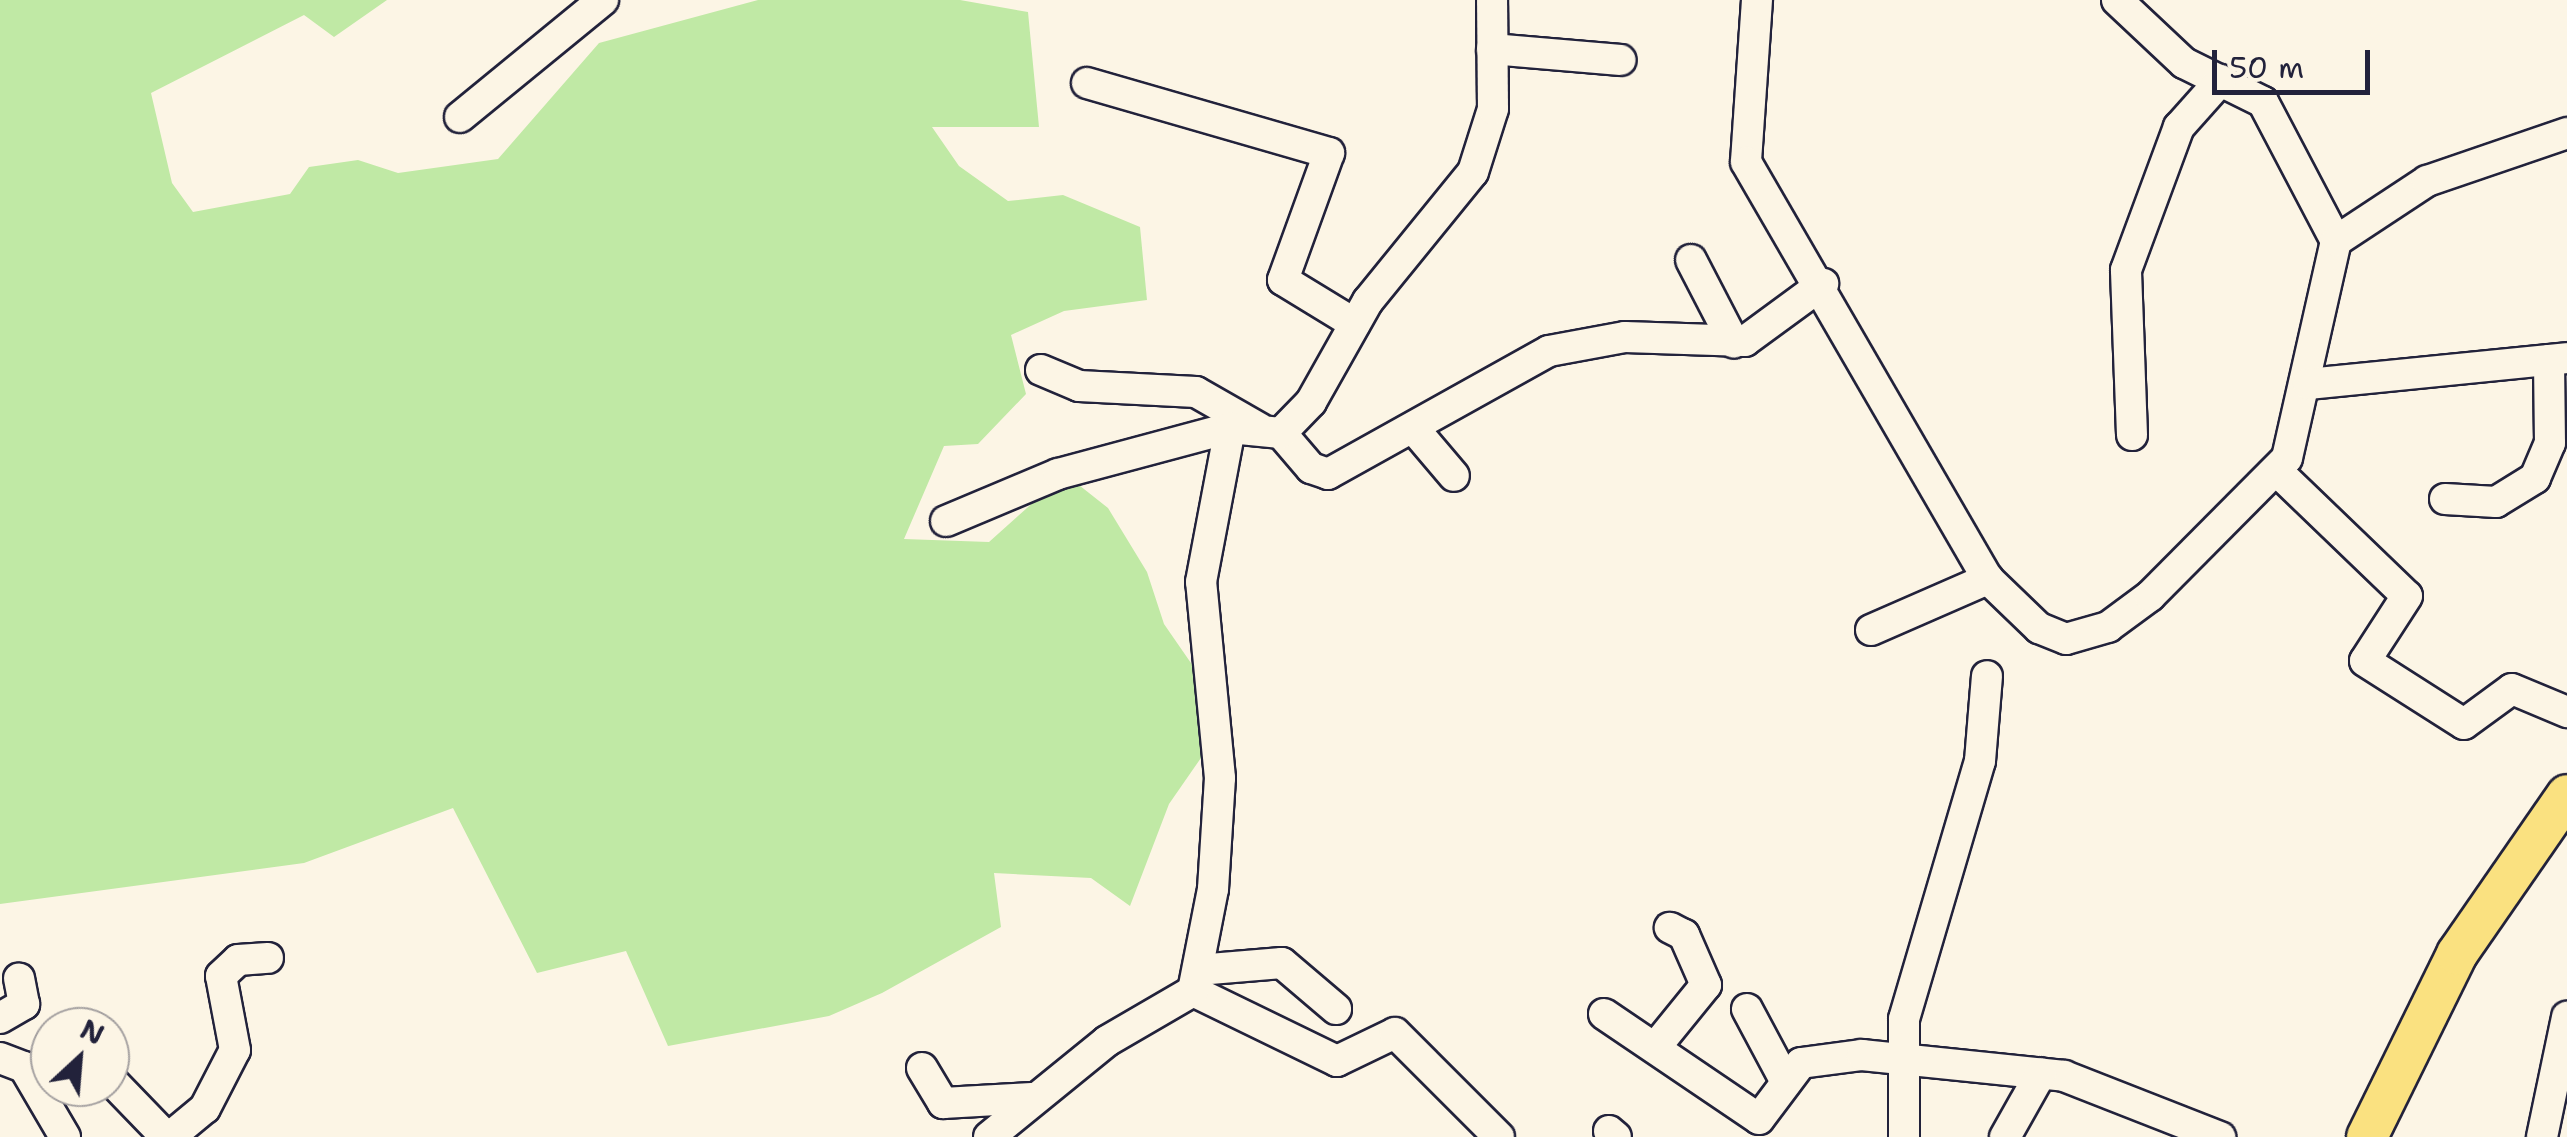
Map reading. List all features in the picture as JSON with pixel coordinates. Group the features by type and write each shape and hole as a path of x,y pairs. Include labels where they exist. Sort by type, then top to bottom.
{"main road":[{"path":"2367,1137 2457,954 2567,796"}],"street":[{"path":"460,117 603,0"},
{"path":"946,521 1058,474 1257,430 1329,380 1356,324 1473,172 1493,109 1492,0"},
{"path":"1757,0 1746,162 1824,284 1988,578 2039,628 2086,636 2150,596 2277,471 2308,384 2336,242 2281,124 2263,102 2184,63 2117,0"},
{"path":"1492,49 1622,60"},
{"path":"2132,436 2126,270 2178,126 2221,80"},
{"path":"1087,83 1329,153 1282,280 1356,324"},
{"path":"2336,242 2428,181 2567,133"},
{"path":"1690,260 1734,343"},
{"path":"1040,370 1079,386 1196,392 1311,468 1328,474 1415,430 1549,351 1625,336 1734,343 1824,284"},
{"path":"2308,384 2558,359 2550,443 2536,478 2496,502 2445,499"},
{"path":"1195,981 1220,778 1201,582 1257,430"},
{"path":"1415,430 1454,476"},
{"path":"2277,471 2407,596 2365,660 2464,724 2512,689 2567,712"},
{"path":"1872,630 1988,578"},
{"path":"1904,1137 1897,1061 1980,761 1987,676"},
{"path":"1658,1044 1706,985 1690,944 1670,928"},
{"path":"130,1098 168,1137 204,1108 232,1061 221,976 238,960 268,958"},
{"path":"989,1137 1032,1098 1195,981 1282,963 1336,1009"},
{"path":"0,1018 23,1006 18,978"},
{"path":"1195,981 1337,1060 1395,1033 1499,1137"},
{"path":"1747,1008 1786,1082"},
{"path":"1604,1014 1658,1044 1755,1128 1786,1082 1820,1055 2040,1072 2220,1137"},
{"path":"2542,1137 2567,1017"},
{"path":"1,1060 24,1067 52,1133"},
{"path":"922,1068 943,1103 1032,1098"},
{"path":"2005,1137 2040,1072"}],"green space":[{"path":"0,0 387,0 334,37 304,15 151,93 172,183 193,212 290,194 309,167 358,160 398,173 498,159 599,43 758,0 960,0 1028,12 1039,127 932,127 959,166 1008,201 1063,195 1140,227 1147,300 1064,311 1011,335 1026,394 978,444 944,446 904,539 989,542 1065,474 1108,508 1147,572 1164,624 1202,679 1203,755 1169,804 1130,906 1091,878 994,873 1001,927 882,993 829,1016 668,1046 626,951 537,973 453,808 304,863 0,904"}]}
